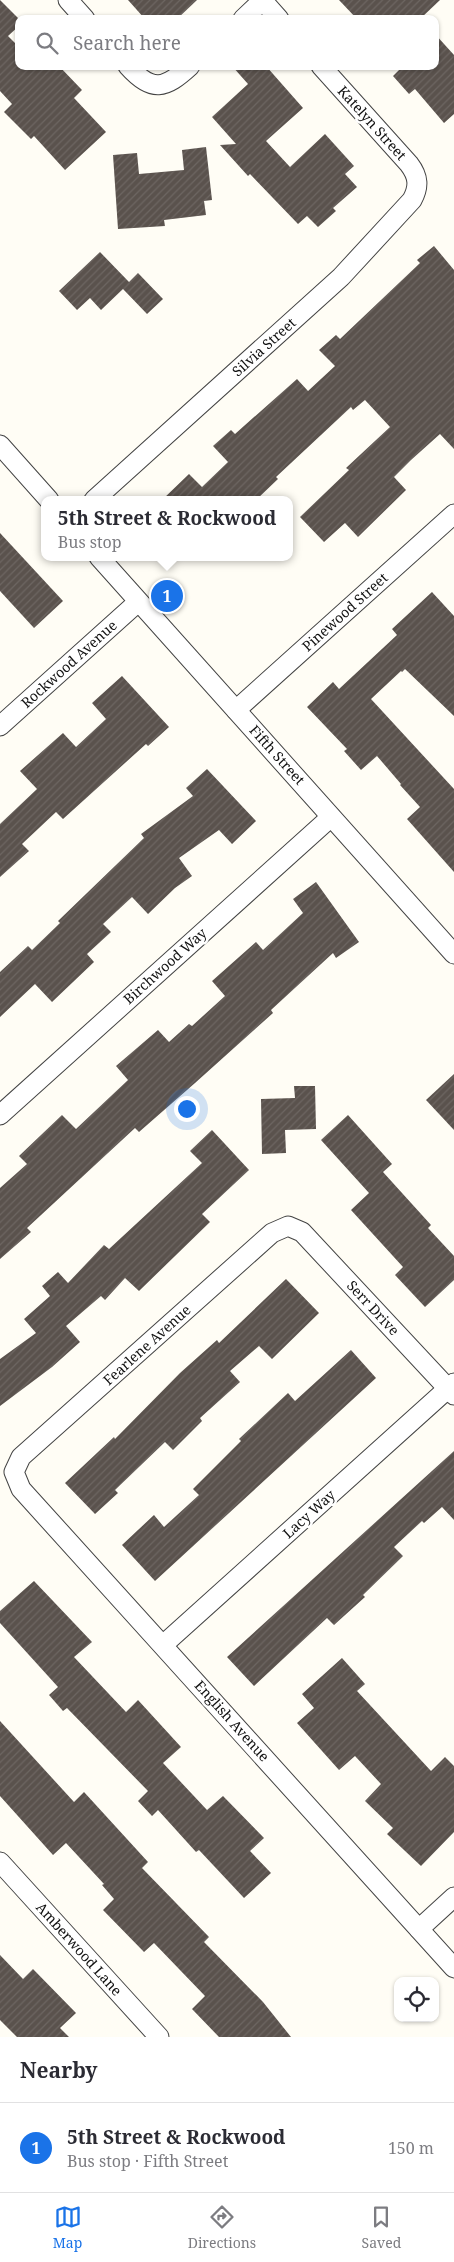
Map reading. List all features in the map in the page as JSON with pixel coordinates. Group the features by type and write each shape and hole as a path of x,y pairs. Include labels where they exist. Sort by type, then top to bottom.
{"street":[{"path":"68,0 81,15"},
{"path":"246,15 263,0 276,15"},
{"path":"131,70 138,78 157,86 168,83 185,70"},
{"name":"Katelyn Street","path":"326,70 409,164 415,172 418,182"},
{"name":"Silvia Street","path":"98,496 342,277 412,200 417,191 418,182"},
{"path":"0,445 45,496"},
{"name":"Pinewood Street","path":"236,710 453,518"},
{"name":"Fifth Street","path":"102,561 454,954"},
{"name":"Rockwood Avenue","path":"0,726 138,602"},
{"name":"Birchwood Way","path":"0,1115 331,817"},
{"name":"Serr Drive","path":"288,1226 302,1232 452,1389"},
{"name":"Fearlene Avenue","path":"14,1472 21,1457 272,1233 288,1226"},
{"name":"Lacy Way","path":"163,1645 452,1389"},
{"name":"English Avenue","path":"14,1472 21,1489 454,1968"},
{"name":"Amberwood Lane","path":"0,1862 159,2037"},
{"path":"419,1929 454,1897"}],"building":[{"path":"0,0 15,15 15,30 8,36 15,43 15,70 63,70 82,90 74,98 106,132 65,170 34,136 31,139 4,112 12,104 0,91"},
{"path":"128,0 197,0 181,15 141,15"},
{"path":"339,0 440,0 424,15 353,15"},
{"path":"439,38 454,55 454,114 444,123 415,89 409,94 393,76 399,70 439,70"},
{"path":"236,70 270,70 303,108 266,141 290,167 325,134 354,166 345,174 357,187 333,208 336,211 318,227 307,216 298,224 250,174 248,176 220,145 236,144 212,117 248,84"},
{"path":"206,147 212,200 204,201 206,215 164,220 165,226 118,229 113,155 137,153 139,174 184,170 182,150"},
{"path":"434,246 454,270 454,449 440,434 411,460 394,477 406,490 358,537 345,523 324,542 300,517 349,470 346,468 390,427 365,400 353,410 351,407 276,477 278,479 260,496 166,496 189,474 202,487 228,462 213,446 231,430 235,434 297,379 308,391 335,366 319,350 336,335 340,339 420,263 417,260"},
{"path":"100,252 129,282 138,273 163,299 147,314 123,289 101,310 90,298 77,310 59,291"},
{"path":"0,533 63,601 34,628 0,591"},
{"path":"432,592 454,616 454,716 405,669 371,699 454,789 454,872 407,819 420,807 377,756 361,770 344,751 347,749 307,707 333,682 339,689 397,635 392,629"},
{"path":"122,676 169,727 148,746 146,744 63,819 56,812 22,844 29,851 0,877 0,824 37,789 20,771 63,733 76,747 106,719 92,703"},
{"path":"207,769 256,821 232,844 219,830 179,858 192,876 175,888 148,914 132,897 103,924 111,932 87,954 94,962 52,1002 35,984 0,1017 0,972 28,946 32,950 60,923 58,921 144,838 141,834 193,796 186,788"},
{"path":"316,882 359,942 336,958 333,953 271,1010 273,1013 195,1083 139,1132 135,1128 27,1228 31,1232 0,1259 0,1188 27,1164 19,1156 62,1115 76,1129 128,1080 116,1066 158,1030 169,1042 189,1024 192,1026 225,996 212,981 256,942 263,950 303,913 293,899"},
{"path":"454,1074 454,1130 426,1100"},
{"path":"294,1086 315,1086 316,1129 285,1130 286,1153 262,1154 261,1099 295,1098"},
{"path":"348,1115 392,1164 383,1172 431,1225 428,1228 454,1256 454,1280 425,1307 395,1275 403,1267 351,1210 369,1193 321,1140"},
{"path":"212,1130 249,1170 202,1214 210,1222 139,1291 125,1278 105,1300 101,1296 66,1326 80,1342 52,1367 0,1406 0,1359 36,1333 24,1319 50,1296 42,1286 58,1272 68,1283 104,1245 109,1249 202,1163 190,1151"},
{"path":"286,1279 319,1313 272,1359 259,1346 230,1371 240,1382 200,1418 202,1421 173,1450 165,1442 115,1490 118,1493 95,1514 65,1483 114,1437 115,1439 180,1373 217,1340 219,1343"},
{"path":"351,1350 376,1378 155,1581 122,1545 154,1515 164,1527 199,1495 193,1489 241,1441 239,1439 288,1393 295,1401"},
{"path":"454,1451 454,1520 442,1507 424,1523 422,1521 394,1547 403,1556 363,1595 365,1597 334,1625 327,1618 254,1686 227,1657"},
{"path":"34,1581 92,1642 74,1657 126,1712 138,1700 181,1747 163,1763 207,1810 223,1796 264,1838 250,1851 271,1873 244,1898 199,1850 196,1852 158,1810 152,1816 138,1801 148,1791 67,1708 63,1711 49,1695 58,1687 0,1623 0,1611"},
{"path":"342,1658 365,1684 357,1691 431,1771 445,1757 454,1766 454,1832 421,1866 387,1834 393,1828 365,1801 381,1784 355,1756 339,1770 297,1723 314,1708 302,1694"},
{"path":"0,1721 74,1802 84,1792 148,1862 142,1868 209,1937 204,1942 263,2002 291,2037 219,2037 192,2009 205,1996 154,1943 144,1952 103,1910 114,1899 102,1885 104,1884 66,1843 53,1855 0,1796"},
{"path":"0,1955 23,1979 33,1969 76,2013 60,2028 69,2037 17,2037 0,2020"}],"place":[{"name":"5th Street & Rockwood","path":"167,596"}]}
